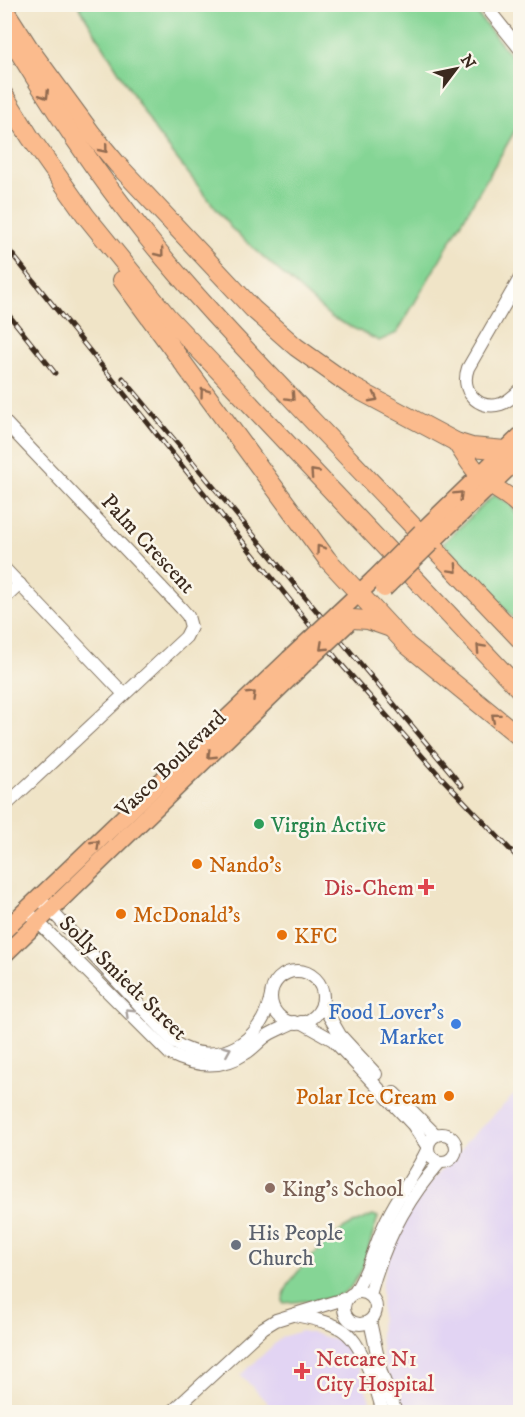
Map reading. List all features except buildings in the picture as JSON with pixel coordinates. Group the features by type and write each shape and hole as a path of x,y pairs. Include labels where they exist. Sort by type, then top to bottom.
{"highway":[{"path":"4,9 37,59 117,165 253,309 296,347 351,386 456,442 513,454"},
{"path":"4,27 77,143 171,266 231,334 520,639"},
{"path":"4,95 30,137 103,238 173,323 520,690"},
{"path":"30,137 43,164 72,212 327,560 407,645 520,738"},
{"path":"456,442 485,480 508,495 520,507"},
{"path":"346,618 368,620 390,628"}],"main road":[{"name":"Vasco Boulevard","path":"4,955 32,916 293,665 346,618 363,598 513,454 520,436"},
{"name":"Vasco Boulevard","path":"4,931 32,916"}],"street":[{"path":"484,4 520,49"},
{"path":"520,278 464,378 472,397 486,405 504,403 520,390"},
{"name":"Palm Crescent","path":"4,422 188,616 191,627 186,637 4,807"},
{"path":"4,568 124,694"},
{"path":"4,599 20,584"},
{"name":"Solly Smiedt Street","path":"45,904 175,1043 186,1050 205,1055 227,1052 240,1044 260,1025 268,1011 271,996"},
{"name":"Solly Smiedt Street","path":"32,916 170,1054 184,1061 201,1065 230,1062 248,1053 267,1035 297,1022"},
{"path":"436,1135 340,1035 322,1004 322,990 314,977 299,970 282,976 274,985 271,996 275,1010 286,1020 297,1022 333,1040 413,1125 432,1158 440,1162"},
{"path":"297,1022 314,1016 322,1004"},
{"path":"370,1295 382,1256 396,1223 426,1178 440,1162 451,1159 456,1147 450,1136 440,1133 430,1139 418,1170 387,1217 365,1277 344,1308 358,1321 396,1413"},
{"path":"172,1413 263,1328 276,1320 294,1314 351,1295 363,1292 370,1295 376,1308 375,1314 358,1321 324,1313 294,1314"},
{"path":"294,1314 328,1322 345,1331 360,1348 383,1413"},
{"path":"358,1321 371,1375"}],"shaded area":[{"path":"520,1089 520,1412 401,1412 394,1398 382,1354 380,1337 382,1284 389,1255 403,1221 426,1187 465,1143"},
{"name":"Netcare N1 City Hospital","path":"301,1331 343,1343 358,1367 374,1412 270,1412 273,1409 241,1375 282,1337"}],"green space":[{"path":"78,5 470,5 520,67 520,122 397,333 379,341 331,317 231,228 156,132"},
{"path":"494,495 510,504 520,519 520,625 443,543"},
{"path":"373,1215 378,1217 362,1270 350,1288 342,1294 326,1299 283,1303 288,1285 314,1254 343,1229"}],"railway":[{"path":"4,244 341,664 439,775 520,860"},
{"path":"4,309 55,373"},
{"path":"123,378 462,786"}],"place":[{"name":"Virgin Active","path":"259,824"},
{"name":"Nando's","path":"197,864"},
{"name":"Dis-Chem","path":"426,887"},
{"name":"McDonald's","path":"121,914"},
{"name":"KFC","path":"282,935"},
{"name":"Food Lover's Market","path":"456,1024"},
{"name":"Polar Ice Cream","path":"449,1096"},
{"name":"King's School","path":"270,1188"},
{"name":"His People Church","path":"236,1245"},
{"name":"Netcare N1 City Hospital","path":"302,1371"}]}
